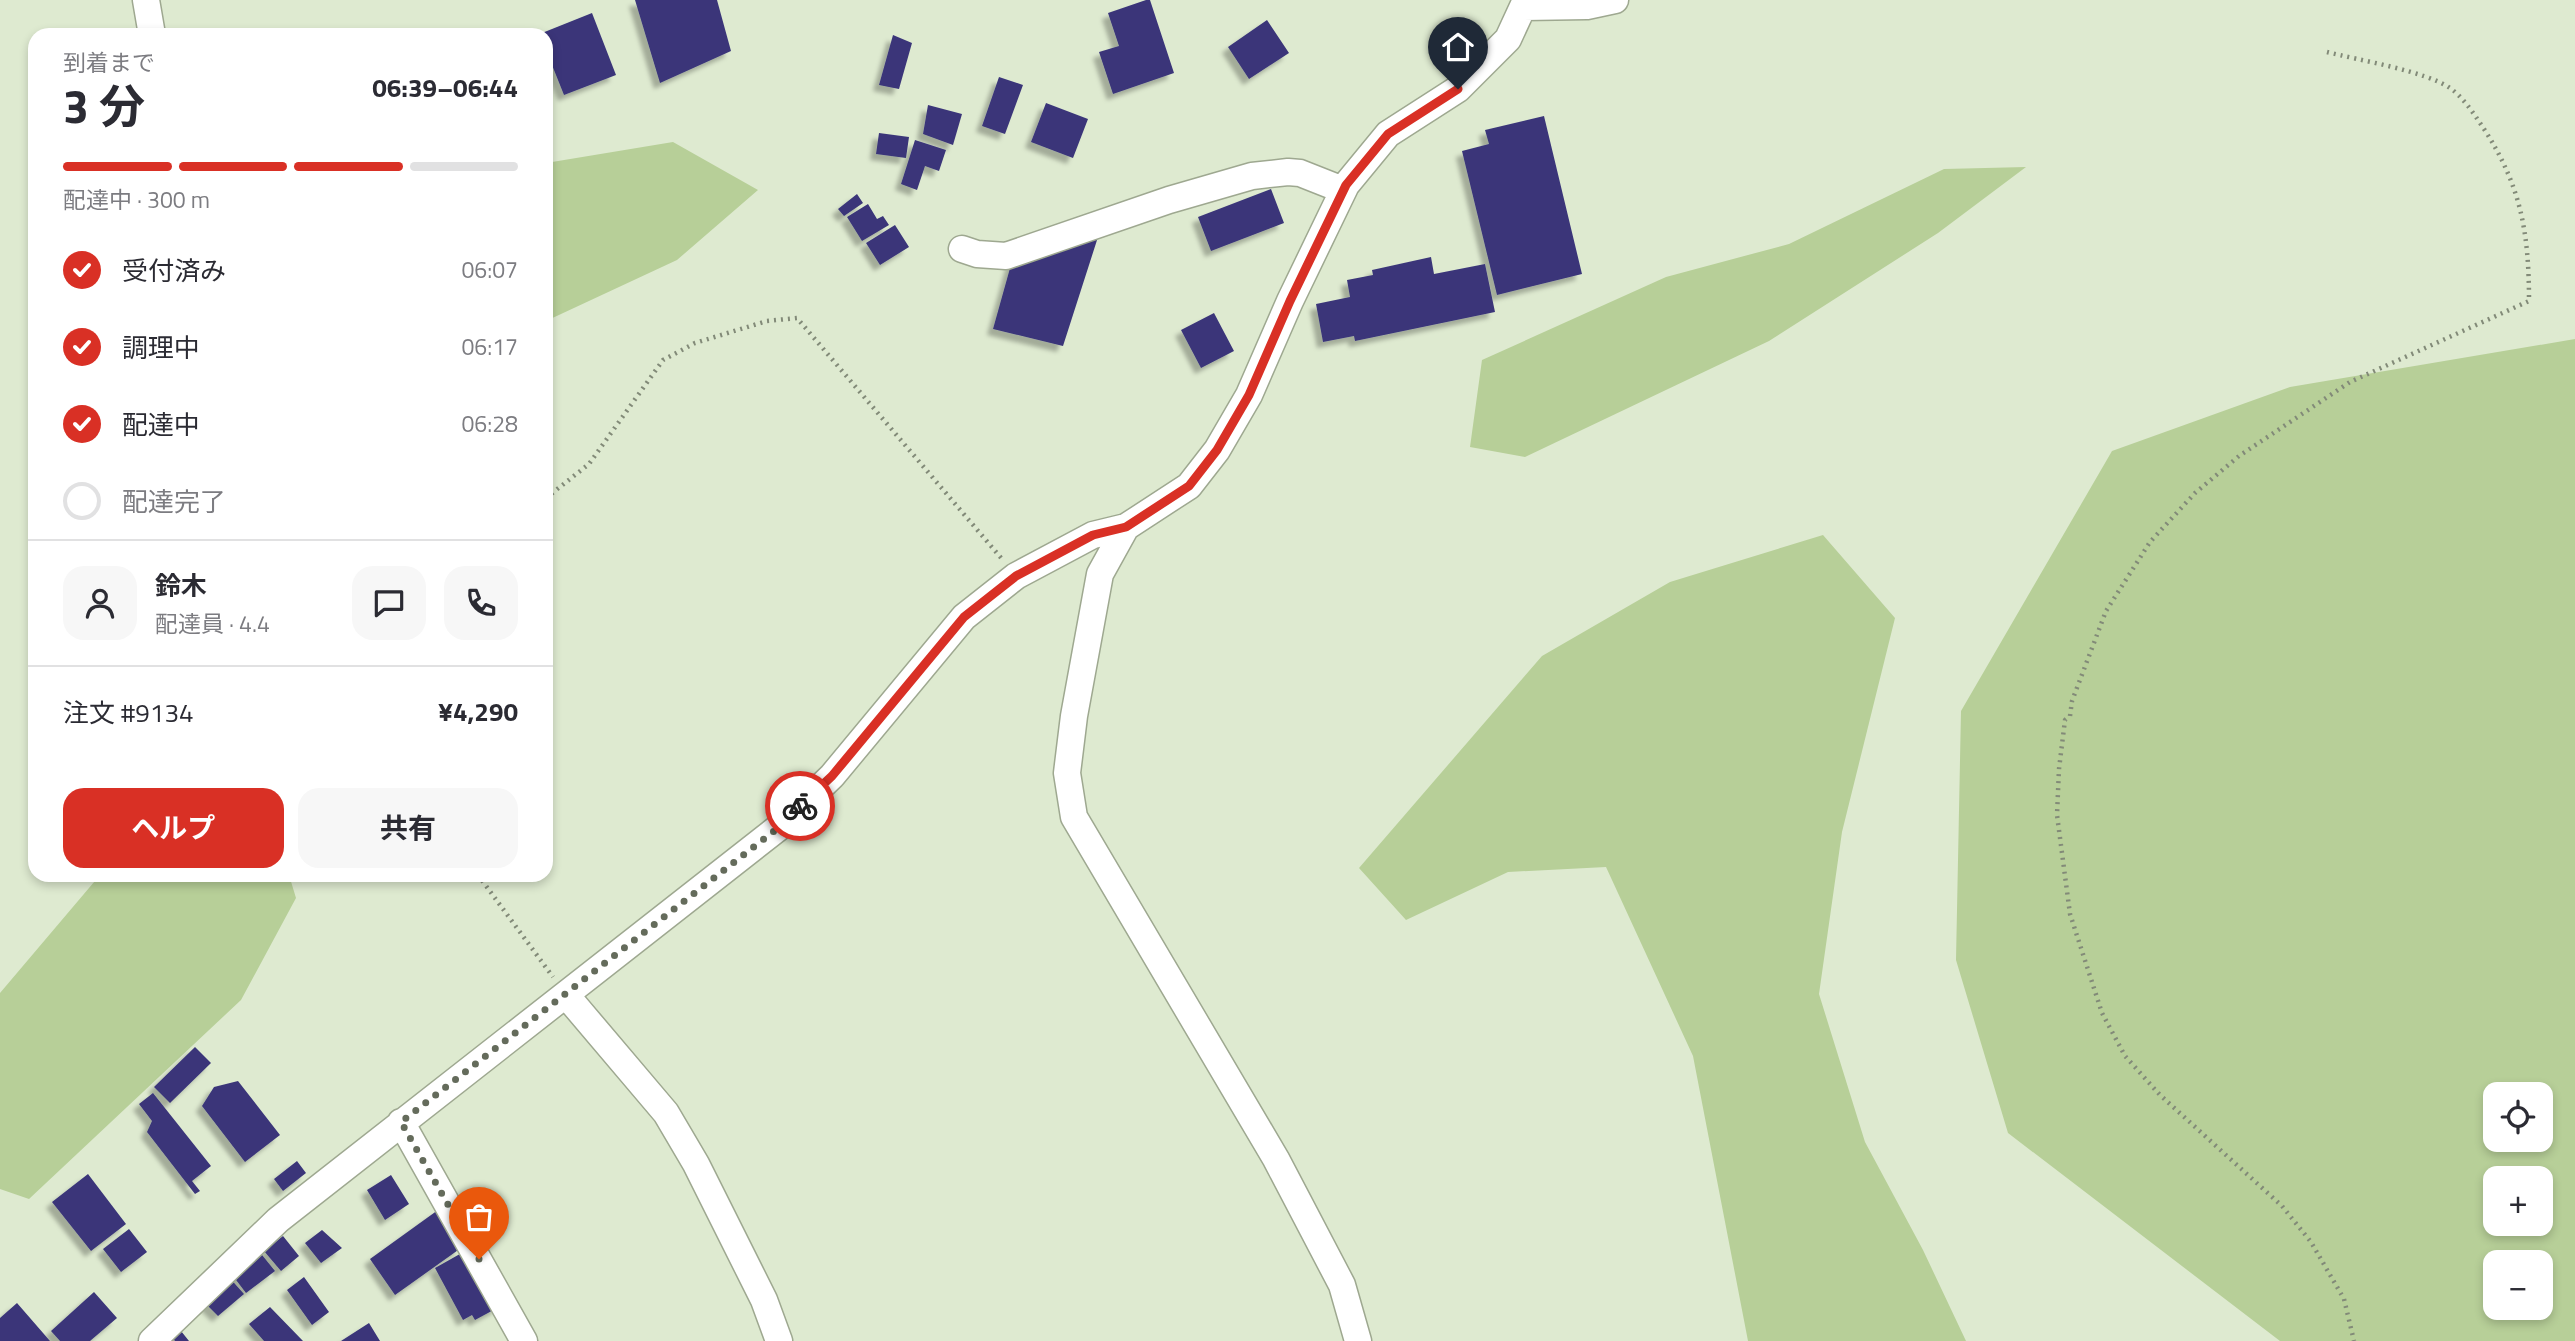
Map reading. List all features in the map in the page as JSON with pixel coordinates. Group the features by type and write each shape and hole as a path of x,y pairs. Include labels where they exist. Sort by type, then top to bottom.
{"street":[{"path":"146,0 151,28"},
{"path":"152,1341 278,1220 778,828 832,776 964,617 1016,576 1093,535 1126,527 1189,486 1217,450 1249,395 1343,190 1388,134 1458,89 1508,39 1525,4 1587,6 1615,0"},
{"path":"962,248 977,254 1006,256 1169,200 1252,176 1300,173 1343,190"},
{"path":"1126,527 1100,574 1074,716 1067,773 1074,817 1276,1159 1342,1284 1358,1341"},
{"path":"566,995 666,1113 696,1164 758,1287 779,1341"},
{"path":"401,1122 524,1341"}],"path":[{"path":"2327,52 2427,77 2449,88 2469,106 2496,147 2525,222 2529,254 2529,301 2350,382 2239,456 2195,493 2150,542 2106,611 2072,701 2070,716 2066,720 2059,769 2057,815 2070,914 2102,1013 2125,1056 2160,1095 2282,1206 2311,1242 2344,1299 2354,1341"},
{"path":"553,492 589,464 663,360 695,343 767,321 797,318 1016,576"},
{"path":"483,882 566,995"}],"green space":[{"path":"673,142 758,190 677,260 553,318 553,162"},
{"path":"2026,167 1938,233 1769,341 1525,457 1470,447 1482,360 1666,277 1789,244 1944,169"},
{"path":"2575,339 2575,1341 2280,1341 2008,1133 1956,960 1961,711 2112,451 2290,387"},
{"path":"1823,535 1895,618 1842,832 1819,994 1865,1142 1923,1250 1966,1341 1748,1341 1693,1056 1606,867 1508,872 1406,920 1359,868 1542,656 1670,582"},
{"path":"94,882 291,882 296,898 241,1000 29,1199 0,1189 0,993"}],"building":[{"path":"635,0 717,0 731,51 660,83"},
{"path":"1150,0 1174,73 1113,94 1099,52 1119,46 1108,13"},
{"path":"592,13 616,75 564,95 553,68 553,29"},
{"path":"1267,20 1289,53 1249,79 1228,47"},
{"path":"893,35 912,43 899,89 879,85"},
{"path":"999,77 1023,85 1005,134 982,126"},
{"path":"1046,103 1088,119 1073,158 1031,142"},
{"path":"928,105 962,114 953,145 923,134"},
{"path":"1544,116 1582,274 1497,295 1462,151 1489,144 1485,130"},
{"path":"879,133 909,137 906,158 876,154"},
{"path":"915,140 946,150 939,171 925,166 917,190 901,184"},
{"path":"1271,189 1284,223 1211,251 1198,217"},
{"path":"857,194 863,203 844,216 838,209"},
{"path":"868,204 877,219 883,216 889,225 862,241 847,217"},
{"path":"895,225 909,247 880,265 866,243"},
{"path":"1098,237 1063,346 993,329 1012,261"},
{"path":"1431,257 1434,274 1485,264 1495,312 1355,341 1354,336 1323,342 1316,304 1350,297 1347,280 1373,275 1372,270"},
{"path":"1214,313 1234,351 1201,368 1181,330"},
{"path":"195,1047 211,1063 170,1103 154,1087"},
{"path":"238,1081 280,1135 245,1162 202,1106 214,1087"},
{"path":"153,1093 211,1166 192,1181 200,1191 195,1194 147,1132 152,1121 139,1104"},
{"path":"297,1161 306,1173 283,1191 274,1179"},
{"path":"88,1174 126,1224 91,1251 52,1202"},
{"path":"391,1175 409,1204 385,1220 367,1190"},
{"path":"438,1210 461,1248 395,1295 370,1259"},
{"path":"129,1229 147,1252 121,1272 103,1249"},
{"path":"322,1230 342,1248 321,1263 305,1243"},
{"path":"283,1236 299,1256 281,1271 264,1251"},
{"path":"258,1250 275,1271 246,1293 230,1272"},
{"path":"467,1250 499,1307 475,1320 472,1315 463,1320 435,1268"},
{"path":"227,1275 244,1294 218,1316 200,1298"},
{"path":"304,1277 329,1312 312,1325 287,1290"},
{"path":"94,1292 117,1318 90,1341 60,1341 51,1331"},
{"path":"17,1303 50,1341 0,1341 0,1318"},
{"path":"270,1307 303,1341 264,1341 249,1324"},
{"path":"369,1323 380,1341 341,1341"},
{"path":"177,1326 189,1341 175,1341 168,1332"}],"way so far":[{"path":"479,1259 401,1122 778,828 800,806"}],"route":[{"path":"800,806 832,776 964,617 1016,576 1093,535 1126,527 1189,486 1217,450 1249,395 1290,301 1346,185 1388,134 1458,89"}]}
